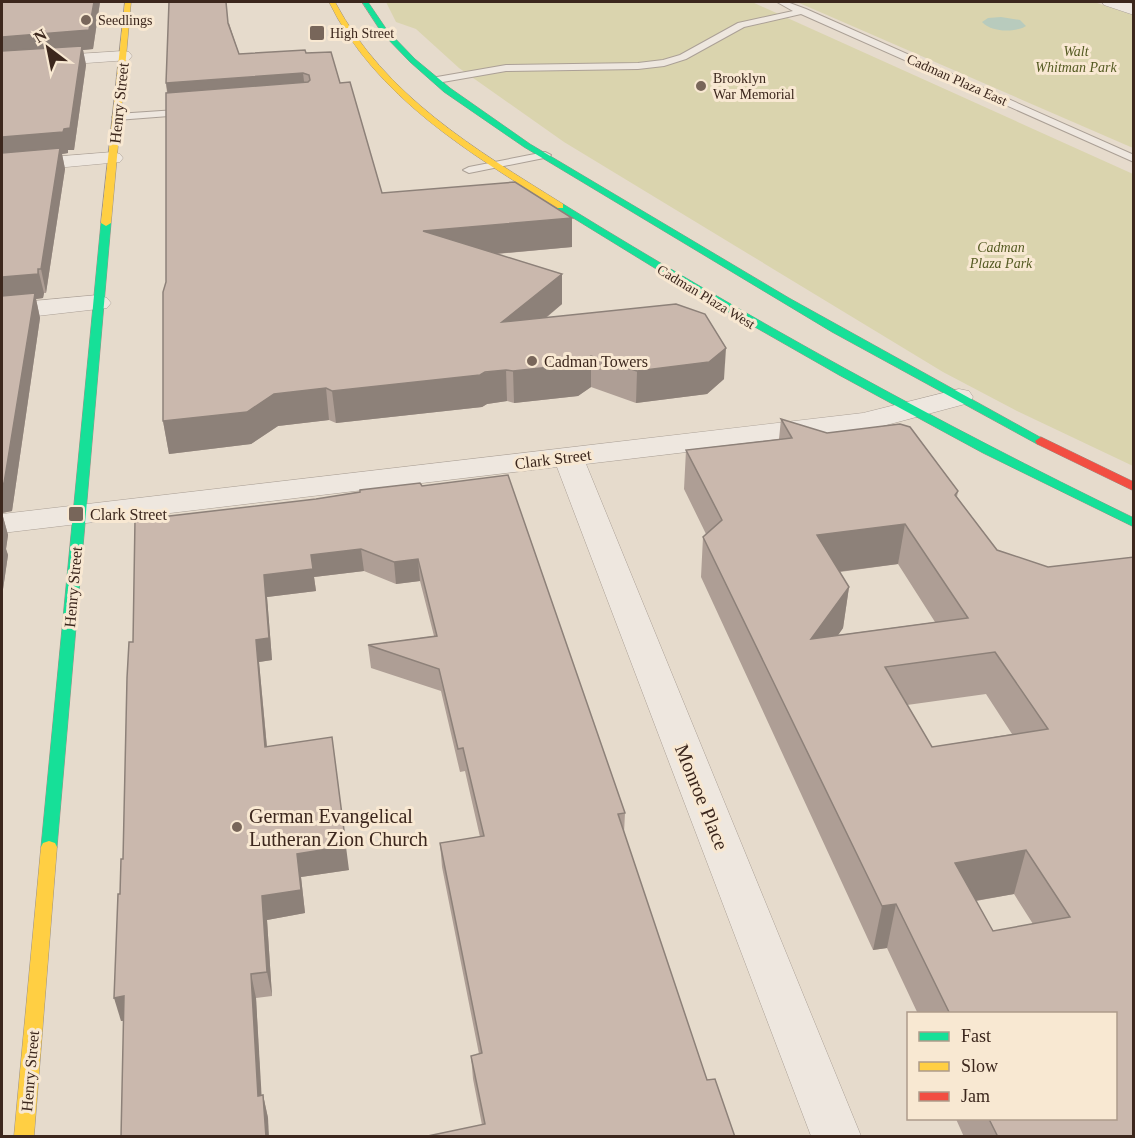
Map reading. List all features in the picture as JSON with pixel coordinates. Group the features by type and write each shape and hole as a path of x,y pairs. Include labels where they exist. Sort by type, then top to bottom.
{"main road":[{"name":"Henry Street","path":"24,1137 128,2"},
{"name":"Cadman Plaza West","path":"332,2 350,38 373,65 432,119 497,166 628,250 834,372 951,435 1134,523"},
{"path":"365,2 385,33 437,80 468,105 545,155 689,243 1017,430 1134,487"}],"street":[{"path":"1110,2 1134,10"},
{"path":"2,64 123,56"},
{"path":"2,167 113,158"},
{"path":"2,312 99,303"},
{"name":"Clark Street","path":"2,524 864,422 959,397"},
{"name":"Monroe Place","path":"568,457 836,1137"}],"lane":[{"name":"Cadman Plaza East","path":"781,2 1134,159"},
{"path":"437,80 506,68 638,66 664,63 683,57 741,25 803,11"},
{"path":"664,63 680,72"},
{"path":"117,117 205,111"},
{"path":"469,170 545,155"}],"green space":[{"name":"Cadman Plaza Park","path":"386,2 752,2 1133,174 1133,466 1017,411 943,372 564,142 459,68 416,29 396,22"},
{"name":"Walt Whitman Park","path":"797,2 1094,2 1133,15 1133,148"}],"shaded area":[{"path":"1001,17 1020,20 1026,26 1015,30 1003,30 991,28 982,22 988,18"}],"building":[{"path":"2,2 94,2 89,30 2,37"},
{"path":"169,2 226,2 228,23 239,54 305,50 306,53 331,52 340,83 350,82 382,193 515,182 572,218 423,231 562,274 502,322 676,304 705,314 726,348 709,362 637,371 591,356 578,364 485,372 480,375 332,391 326,388 274,394 247,412 163,421 166,93 308,82 310,80 309,75 303,73 166,83"},
{"path":"82,46 70,128 64,129 63,132 2,137 2,51"},
{"path":"60,148 41,269 38,269 38,274 2,277 2,153"},
{"path":"35,293 4,483 2,484 2,296"},
{"path":"781,419 827,433 900,424 910,427 958,491 955,495 997,550 1048,567 1134,557 1134,1137 998,1137 990,1120 1117,1120 1117,1012 949,1012 896,904 882,906 703,537 722,520 686,450 792,438","holes":["905,524 968,618 811,639 849,587 817,535","995,652 1048,729 932,747 885,667","1026,850 1070,917 993,931 955,863"]},
{"path":"508,475 625,813 618,814 707,1080 715,1079 735,1137 423,1137 485,1124 471,1056 482,1053 440,843 484,836 463,748 458,749 439,669 368,645 437,636 418,559 394,562 361,549 311,555 313,569 264,575 269,638 256,640 265,747 332,737 346,846 297,854 301,890 262,896 267,972 251,974 258,1096 263,1095 266,1137 121,1137 124,996 114,998 118,894 120,894 121,859 123,859 127,678 129,642 133,642 135,520 316,499 360,492 360,490 420,483 422,486"}],"traffic: fast":[{"path":"365,2 384,31 412,61 447,90 527,145 836,329 1041,441"},
{"path":"560,206 700,292 842,373 987,450 1134,523"},
{"path":"49,847 106,223"}],"traffic: slow":[{"path":"106,223 128,2"},
{"path":"332,2 349,34 373,65 396,89 475,152 560,206"},
{"path":"24,1136 49,847"}],"traffic: jam":[{"path":"1041,441 1134,487"}],"place":[{"name":"Seedlings","path":"86,20"},
{"name":"High Street","path":"317,33"},
{"name":"Brooklyn War Memorial","path":"701,86"},
{"name":"Cadman Towers","path":"532,361"},
{"name":"Clark Street","path":"76,514"},
{"name":"German Evangelical Lutheran Zion Church","path":"237,827"}]}
